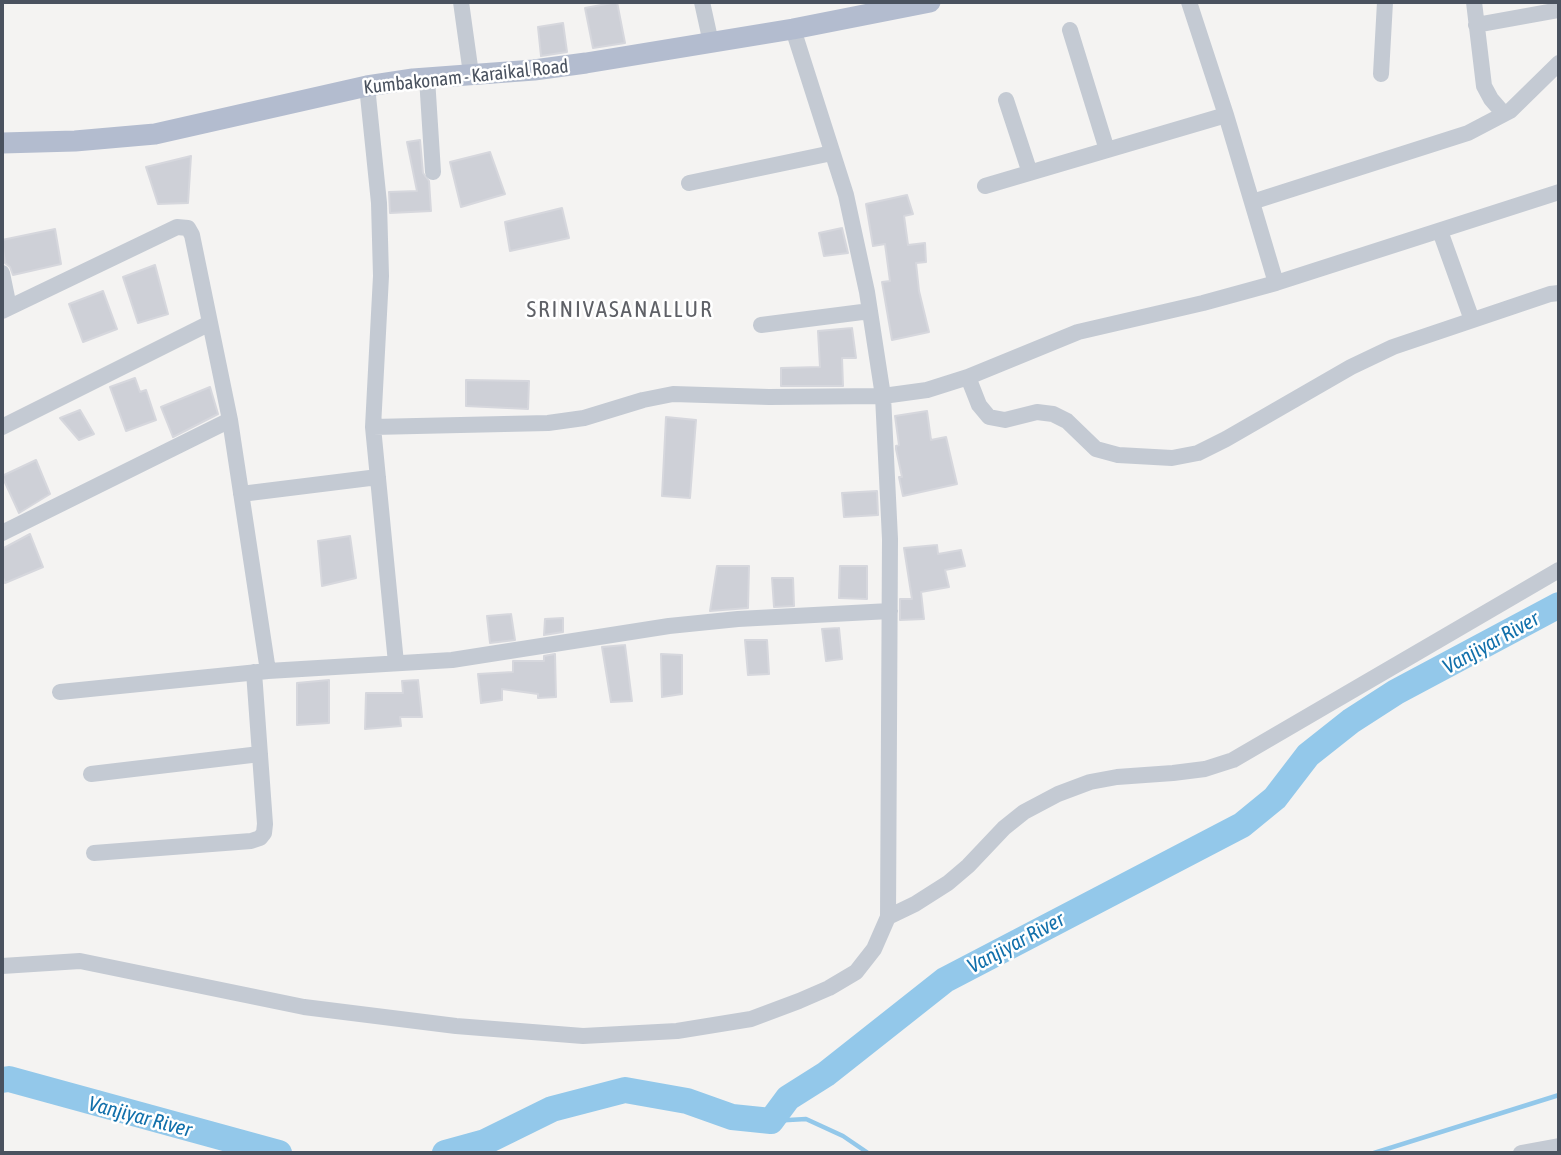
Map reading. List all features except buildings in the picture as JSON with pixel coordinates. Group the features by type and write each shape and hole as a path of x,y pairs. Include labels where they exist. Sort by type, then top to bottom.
{"main road":[{"name":"Kumbakonam - Karaikal Road","path":"2,143 75,141 155,134 367,86 427,78 534,70 793,29 930,2"}],"street":[{"path":"461,2 471,74"},
{"path":"702,2 711,43"},
{"path":"1189,2 1276,283"},
{"path":"1381,74 1385,2"},
{"path":"1474,2 1484,86 1504,114"},
{"path":"1476,25 1559,10"},
{"path":"2,966 80,961 304,1007 456,1026 583,1036 677,1031 751,1019 829,988 856,972 874,949 888,917 890,539 883,396 852,221 793,29"},
{"path":"1070,30 1107,150"},
{"path":"1252,202 1468,133 1504,114 1559,63"},
{"path":"427,78 433,173"},
{"path":"367,86 379,203 381,276 373,427 397,663"},
{"path":"1006,100 1030,173"},
{"path":"985,186 1226,115"},
{"path":"689,183 832,153"},
{"path":"373,427 548,423 584,418 643,400 674,394 883,396 927,390 968,377 1078,331 1203,303 1276,283 1559,192"},
{"path":"2,273 6,309 177,227 188,228 192,235 230,420 261,672 260,754 264,833 260,838 251,841 94,853"},
{"path":"1440,232 1472,320"},
{"path":"968,377 979,405 989,417 1005,419 1037,412 1053,414 1067,421 1096,449 1131,457 1172,458 1198,453 1226,439 1351,367 1393,347 1559,293"},
{"path":"761,326 870,311"},
{"path":"2,427 210,323"},
{"path":"2,533 230,420"},
{"path":"241,494 378,477"},
{"path":"888,917 948,883 1004,828 1024,812 1058,793 1090,782 1205,769 1233,760 1559,570"},
{"path":"60,692 261,672 452,660 669,626 890,611"},
{"path":"91,774 260,754"},
{"path":"1521,1153 1559,1146"}],"waterway":[{"name":"Vanjiyar River","path":"445,1153 485,1142 552,1109 625,1090 687,1101 732,1117 771,1121 788,1098 826,1074 945,980 1242,825 1275,798 1308,755 1351,721 1396,692 1559,605"},
{"name":"Vanjiyar River","path":"2,1080 9,1079 279,1153"},
{"path":"1374,1153 1559,1095"},
{"path":"771,1121 806,1119 843,1136 868,1153"}],"district":[{"name":"SRINIVASANALLUR","path":"620,310"}]}
